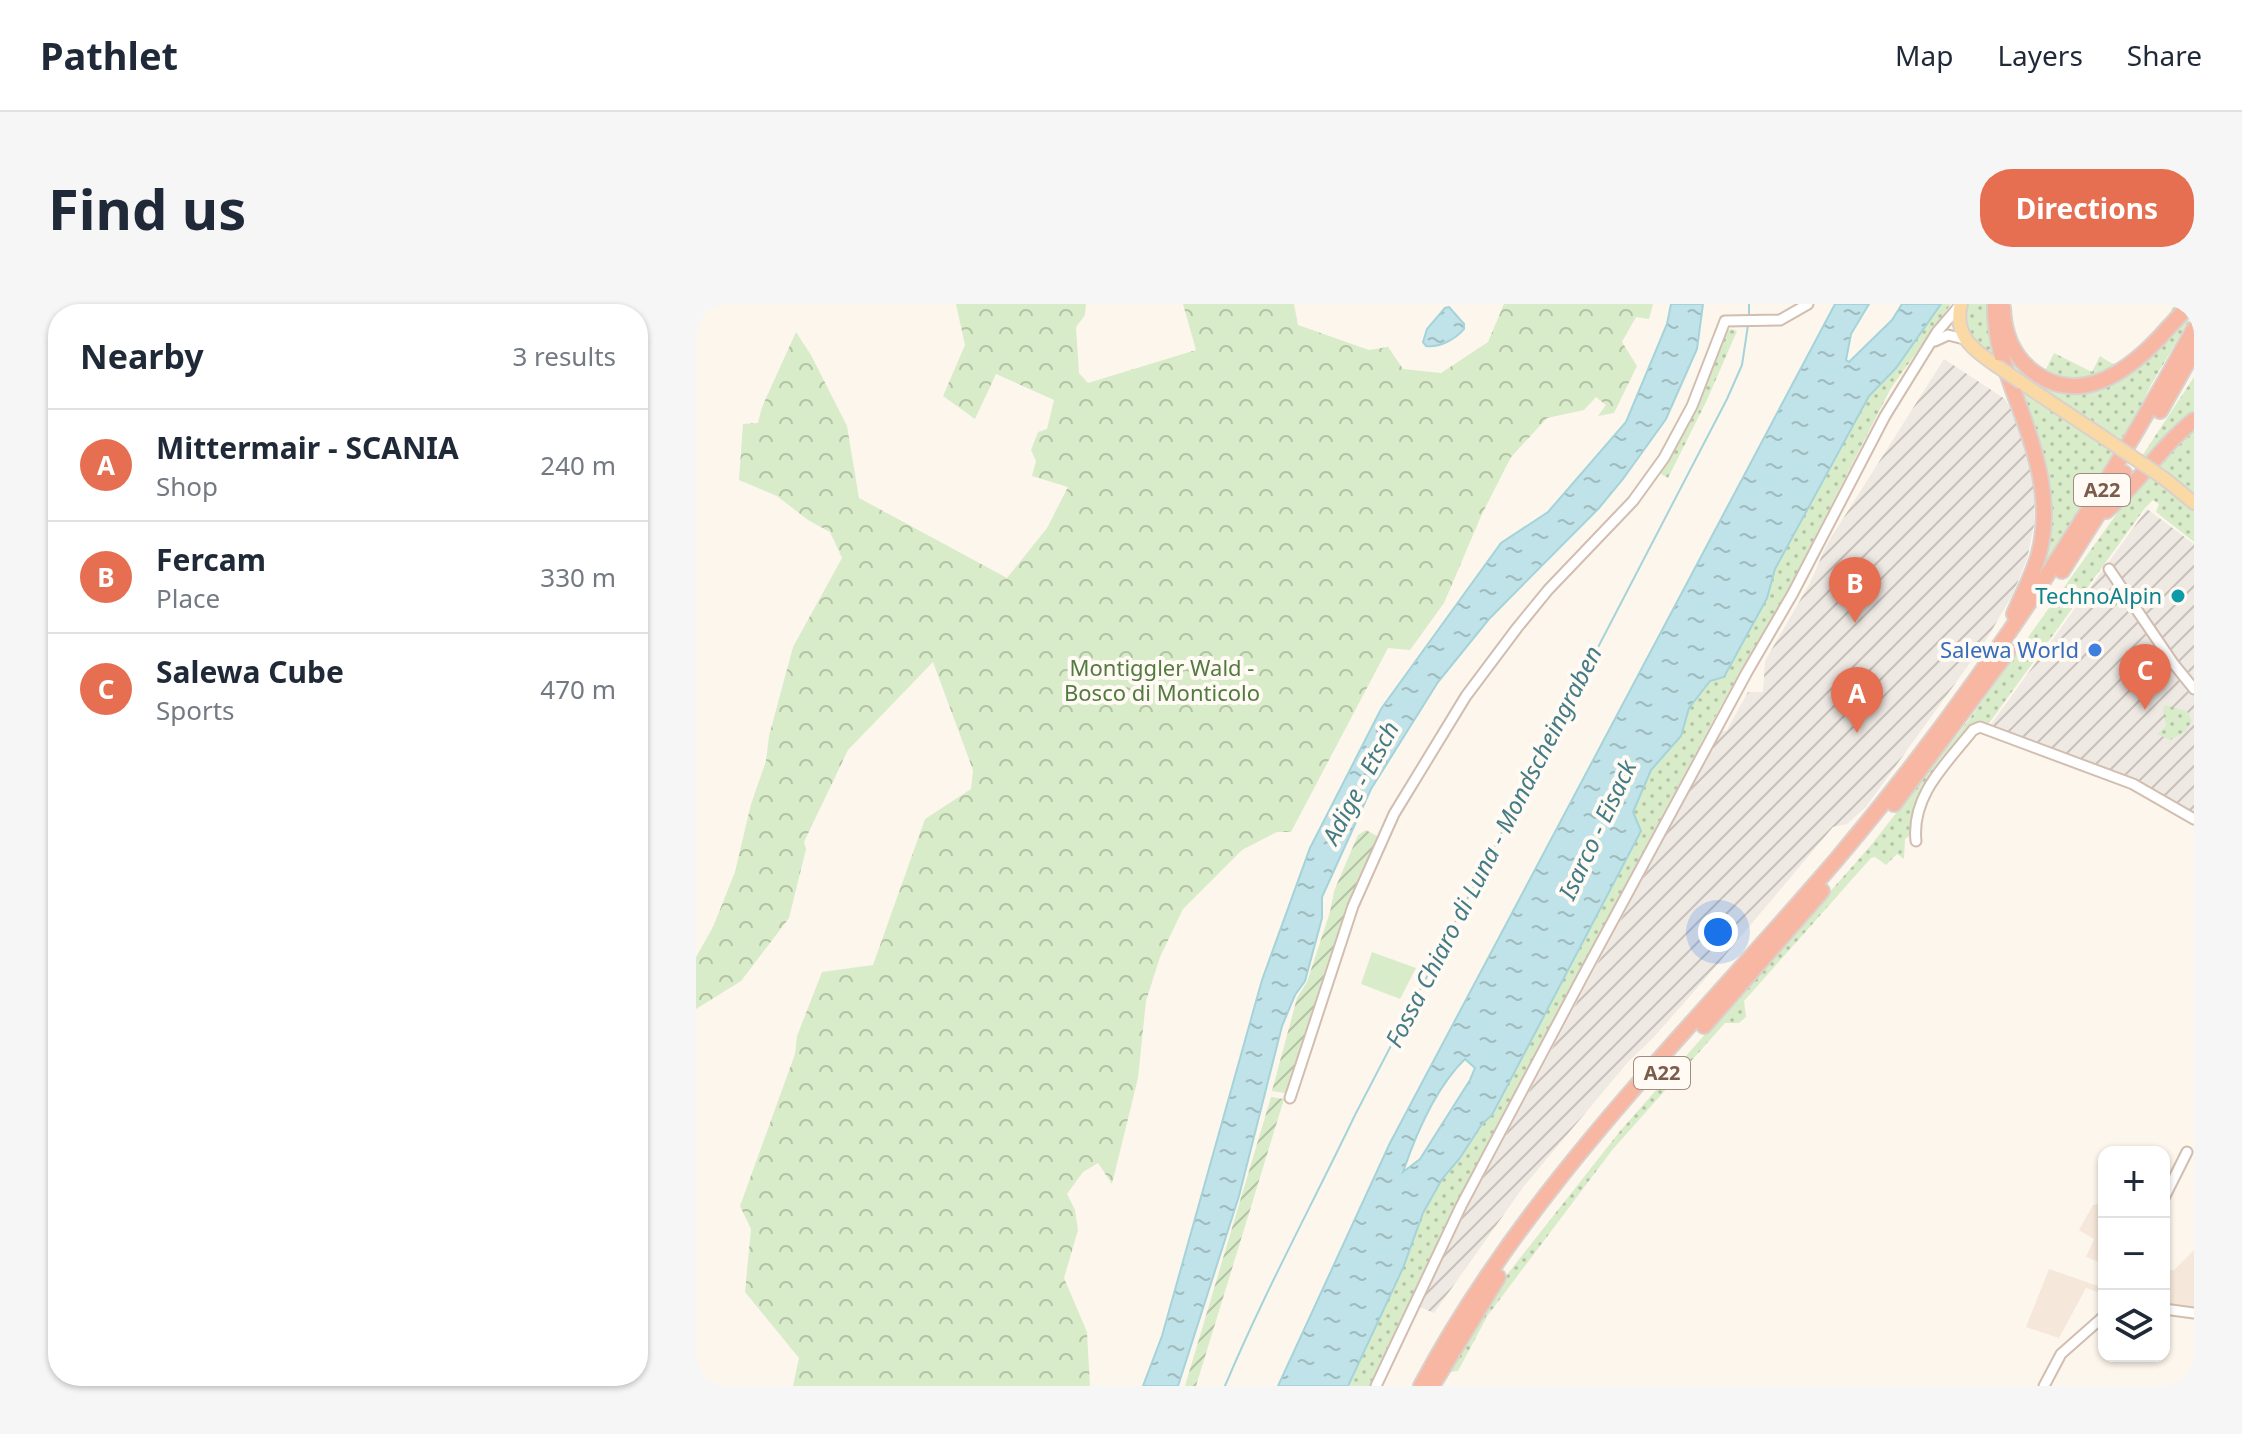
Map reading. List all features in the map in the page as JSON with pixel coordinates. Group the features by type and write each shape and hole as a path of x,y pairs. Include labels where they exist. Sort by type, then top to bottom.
{"highway":[{"path":"1995,304 2000,357 2037,460 2044,506 2039,554 2001,646"},
{"path":"2003,304 2007,336 2021,361 2049,381 2075,386 2092,385 2129,367 2143,356 2189,304"},
{"name":"A22","path":"1421,1386 1482,1282 1546,1194 1856,836 2001,646 2095,503 2194,329"},
{"name":"A22","path":"1432,1386 1491,1286 1553,1200 1883,818 1976,697 2097,519 2194,351"},
{"path":"2097,519 2126,494 2155,456 2194,420"}],"main road":[{"path":"1961,304 1959,324 1964,339 1976,352 2165,479 2194,503"}],"street":[{"path":"1290,1098 1353,906 1394,814 1466,696 1548,590 1633,501 1664,458 1692,406 1725,321 1780,320 1808,304"},
{"path":"1376,1386 1461,1206 1747,672 1793,593 1885,416 1952,312 1961,304"},
{"path":"1932,343 1948,335 1964,339"},
{"path":"2109,569 2194,689"},
{"path":"1916,841 1915,830 1925,791 1973,730 1980,727 2133,784 2194,819"},
{"path":"2170,1186 2187,1152"},
{"path":"2170,1310 2194,1313"},
{"path":"2044,1386 2061,1354 2098,1321"}],"shaded area":[{"path":"1944,359 2005,399 2027,439 2035,494 2034,525 2027,559 2012,596 1983,645 1866,807 1847,824 1833,827 1705,979 1629,1061 1524,1186 1434,1313 1420,1307 1464,1214 1721,732 1727,730 1748,692 1763,692 1765,661 1810,583 1827,544"},
{"path":"2147,509 2194,544 2194,816 2134,782 1989,727"},
{"path":"2098,1204 2098,1262 2086,1257 2094,1239 2079,1230 2093,1205"},
{"path":"2194,1250 2194,1315 2170,1313 2170,1269 2173,1271"},
{"path":"2049,1269 2098,1286 2098,1292 2086,1288 2059,1338 2026,1327"}],"green space":[{"name":"Montiggler Wald - Bosco di Monticolo","path":"956,304 1086,304 1085,315 1076,327 1079,373 1088,383 1196,350 1183,304 1294,304 1298,325 1369,350 1388,347 1403,369 1441,373 1488,342 1504,304 1653,304 1649,319 1636,317 1622,342 1637,366 1614,413 1598,416 1606,405 1596,397 1584,410 1547,418 1511,457 1482,514 1444,603 1410,650 1388,648 1291,832 1277,832 1242,850 1183,909 1160,957 1146,1001 1138,1078 1112,1184 1098,1163 1083,1172 1067,1194 1075,1210 1078,1230 1064,1278 1087,1332 1090,1386 793,1386 799,1358 745,1292 751,1229 740,1206 795,1054 797,1036 822,972 873,965 925,819 971,789 973,770 933,662 848,750 804,842 806,849 789,918 741,981 696,1009 696,957 713,927 735,872 793,647 842,558 830,532 808,520 777,496 739,480 743,424 758,423 762,407 796,332 847,426 859,498 1007,578 1047,528 1068,487 1032,476 1036,461 1031,450 1038,432 1047,429 1054,400 996,374 975,419 943,396 965,345"},
{"path":"1941,304 1951,304 1891,388 1788,590 1722,704 1568,992 1439,1243 1374,1386 1348,1386 1403,1268 1423,1213 1442,1179 1492,1115 1651,770 1681,736 1689,708 1710,681 1724,677 1767,598 1775,569 1869,396 1896,368"},
{"path":"1967,304 1992,304 2000,364 1968,337 1964,318"},
{"path":"2001,304 2026,370 2095,386 2194,304 2194,312 2151,385 2122,445 2027,595 2048,505 2007,367"},
{"path":"2179,304 2164,328 2124,367 2084,382 2051,378 2030,362 2045,371 2054,353 2092,372 2100,356 2113,364 2124,362 2149,338"},
{"path":"1731,329 1737,331 1668,478 1659,473 1696,406 1725,332"},
{"path":"2194,377 2194,414 2147,460 2142,456"},
{"path":"2194,422 2194,542 2156,512 2159,504 2153,500 2145,508 1987,726 1980,724 1922,791 1912,834 1905,839 1904,859 1897,854 1886,865 1875,857 1871,858 1744,1001 1746,1017 1739,1023 1725,1023 1613,1149 1488,1315 1458,1371 1449,1372 1509,1272 1621,1130 1872,844 1968,721 2146,473"},
{"path":"2165,705 2187,711 2192,721 2185,732 2170,740 2157,734 2166,726"},
{"path":"1366,830 1377,836 1342,925 1285,1093 1272,1091 1297,998 1307,982 1334,891 1358,835"},
{"path":"1372,952 1416,968 1400,999 1361,984"},
{"path":"1271,1097 1284,1099 1196,1386 1185,1386"}],"water":[{"name":"Adige - Etsch","path":"1671,304 1703,304 1697,349 1666,419 1599,508 1489,619 1438,682 1371,789 1322,897 1322,918 1305,981 1295,995 1282,1026 1239,1196 1178,1386 1143,1386 1162,1336 1262,980 1310,848 1381,709 1501,543 1548,512 1626,422 1667,324"},
{"name":"Isarco - Eisack","path":"1835,304 1869,304 1851,334 1846,360 1849,362 1892,320 1902,304 1941,304 1896,368 1869,396 1775,569 1767,598 1724,677 1710,681 1689,708 1681,736 1651,770 1633,812 1641,831 1492,1115 1442,1179 1423,1213 1403,1268 1348,1386 1278,1386 1390,1143","holes":["1465,1059 1475,1068 1420,1159 1403,1172 1420,1127 1444,1084"]},
{"path":"1449,307 1464,324 1464,329 1447,342 1426,346 1423,342 1427,329"}],"waterway":[{"name":"Fossa Chiaro di Luna - Mondscheingraben","path":"1749,304 1749,319"},
{"name":"Fossa Chiaro di Luna - Mondscheingraben","path":"1225,1386 1355,1115 1727,399 1742,365 1748,325"}],"place":[{"name":"TechnoAlpin","path":"2178,596"},
{"name":"Fercam","path":"1855,623"},
{"name":"Salewa World","path":"2095,650"},
{"name":"Salewa Cube","path":"2145,710"},
{"name":"Mittermair - SCANIA","path":"1857,733"}]}
